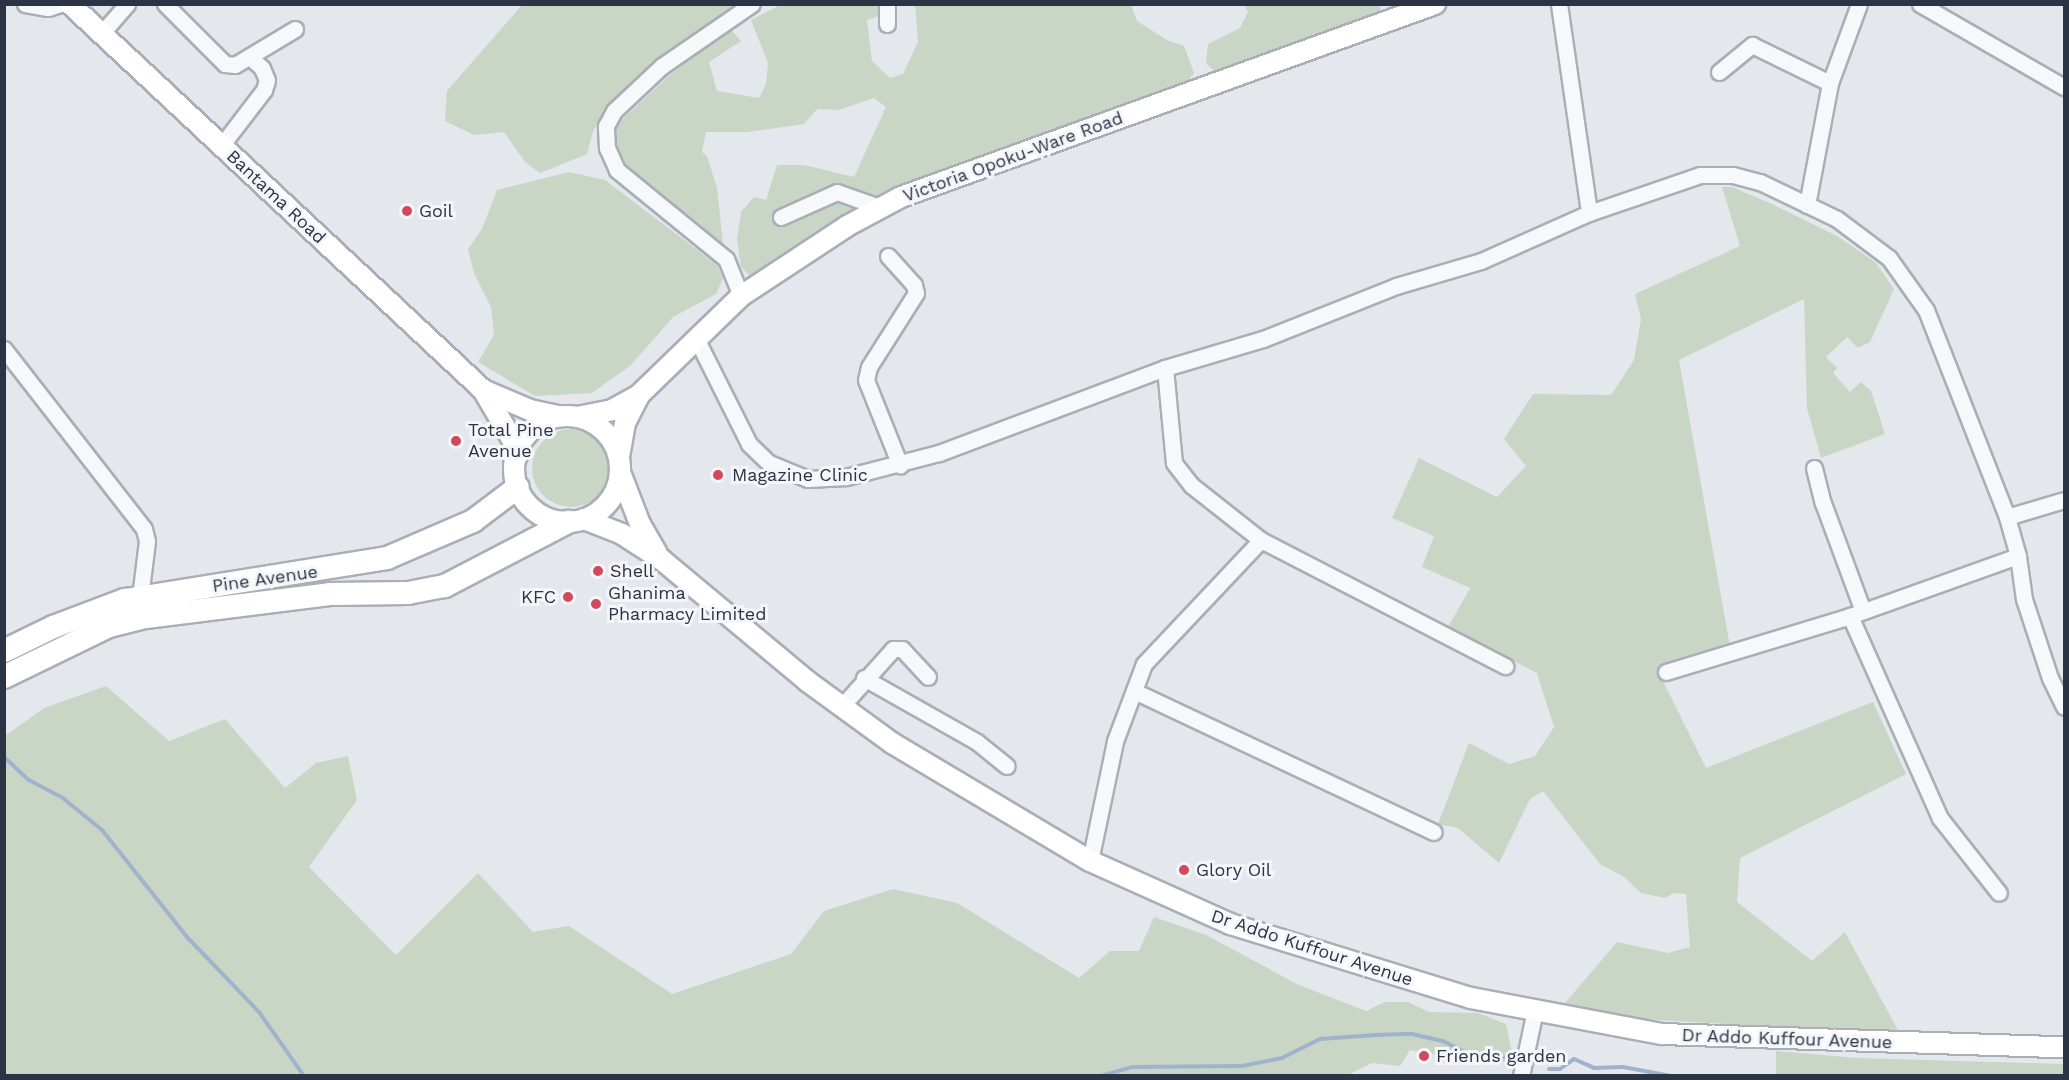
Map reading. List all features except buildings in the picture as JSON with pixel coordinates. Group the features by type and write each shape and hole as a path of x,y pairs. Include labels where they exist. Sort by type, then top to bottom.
{"main road":[{"name":"Bantama Road","path":"70,4 483,390"},
{"name":"Victoria Opoku-Ware Road","path":"639,395 741,296 882,207 902,197 1394,11 1435,4"},
{"path":"483,390 530,410 569,417 600,428 619,465 640,524 662,560"},
{"path":"483,390 512,439 517,456 518,487 527,503 541,515 576,521 622,534 662,560"},
{"path":"517,456 524,439 536,426 569,417 612,410 639,395"},
{"path":"4,677 109,626 146,617 307,597 408,593 445,586 606,505 616,490 625,423 639,395"},
{"name":"Pine Avenue","path":"4,651 95,609 140,597 308,574 387,558 473,521 518,487"},
{"name":"Dr Addo Kuffour Avenue","path":"662,560 841,707 892,743 1090,861 1230,924 1386,974 1471,998 1662,1034 2064,1047"}],"street":[{"path":"25,4 48,8 60,4"},
{"path":"101,34 127,4"},
{"path":"165,4 225,64 235,65 296,29"},
{"path":"741,296 726,259 617,170 607,148 606,126 614,111 662,66 752,4"},
{"path":"887,4 887,24"},
{"path":"1559,4 1589,213"},
{"path":"1807,205 1830,84 1859,4"},
{"path":"1920,4 2064,87"},
{"path":"1719,72 1752,45 1830,84"},
{"path":"221,146 264,90 267,80 262,68 251,57"},
{"path":"697,340 749,444 769,463 808,479 846,477 900,465 1165,368 1263,339 1396,286 1481,261 1589,213 1700,175 1733,175 1760,182 1837,219 1889,258 1926,310 2007,517 2018,556 2024,599 2050,678 2064,707"},
{"path":"782,217 833,193 882,207"},
{"path":"888,256 914,285 916,293 869,367 866,380 900,465"},
{"path":"4,349 144,529 147,541 140,597"},
{"path":"1165,368 1174,463 1191,484 1261,540 1505,666"},
{"path":"1814,468 1856,613 1940,818 1999,893"},
{"path":"2007,517 2064,500"},
{"path":"1090,861 1115,741 1144,664 1261,540"},
{"path":"1666,672 1856,613 2018,556"},
{"path":"841,707 864,678 893,650 902,649 928,677"},
{"path":"864,678 977,742 1007,766"},
{"path":"1134,690 1433,831"},
{"path":"1521,1076 1535,1010"}],"green space":[{"path":"522,5 738,5 667,54 603,115 593,131 587,154 540,173 525,162 504,132 474,135 445,121 447,91"},
{"path":"780,5 883,5 883,15 867,20 872,61 890,78 903,74 918,42 915,5 1131,5 1137,21 1167,40 1184,46 1194,73 1188,81 865,209 753,279 741,267 737,239 741,212 754,197 766,200 777,165 804,165 854,177 886,107 874,98 839,110 817,109 804,124 748,132 706,132 702,152 707,156 717,188 724,253 620,166 611,136 617,124 672,73 731,30 741,41 709,62 717,91 759,98 766,84 768,63 751,20"},
{"path":"1244,5 1379,5 1382,13 1219,76 1206,63 1208,44 1240,28 1248,12"},
{"path":"569,172 605,180 717,265 723,278 716,294 673,317 631,365 592,393 535,396 478,362 494,335 491,307 474,273 468,249 482,229 497,190"},
{"path":"1722,187 1732,187 1772,204 1837,236 1875,262 1894,289 1870,342 1858,348 1847,337 1826,357 1837,368 1833,373 1850,392 1861,382 1871,391 1885,434 1821,458 1807,408 1804,299 1679,360 1732,658 1662,679 1706,768 1873,702 1906,774 1740,858 1737,902 1812,961 1845,932 1900,1034 1622,1018 1565,1003 1617,942 1668,953 1690,947 1686,894 1674,893 1665,898 1641,893 1624,877 1600,864 1543,791 1530,799 1499,863 1458,828 1438,824 1469,743 1509,764 1535,756 1554,727 1537,673 1448,627 1470,588 1422,567 1434,536 1392,518 1419,458 1497,497 1526,466 1504,439 1533,394 1611,395 1634,360 1641,319 1635,294 1740,246"},
{"path":"571,429 586,432 598,441 607,453 610,468 607,483 598,495 586,504 571,507 556,504 544,495 535,483 532,468 535,453 544,441 556,432"},
{"path":"106,686 169,741 225,719 285,788 316,763 348,756 357,800 309,867 396,955 478,873 533,932 569,926 672,994 791,954 824,911 893,889 957,903 1079,978 1110,951 1139,951 1154,917 1206,935 1299,985 1366,1011 1385,1002 1408,1002 1429,1012 1478,1013 1506,1024 1514,1062 1468,1061 1410,1050 1400,1066 1372,1063 1346,1076 5,1075 5,736 44,708"},
{"path":"1776,1051 1857,1058 2064,1064 2064,1075 1776,1075"}],"waterway":[{"path":"4,757 29,780 64,799 102,830 187,937 259,1012 304,1076"},
{"path":"1101,1076 1133,1067 1242,1066 1282,1058 1320,1039 1375,1035 1412,1034 1443,1041 1467,1053 1518,1058"},
{"path":"1549,1069 1560,1069 1574,1059 1594,1068 1623,1067 1671,1076"}],"place":[{"name":"Goil","path":"407,211"},
{"name":"Total Pine Avenue","path":"456,441"},
{"name":"Magazine Clinic","path":"718,475"},
{"name":"Shell","path":"598,571"},
{"name":"KFC","path":"568,597"},
{"name":"Ghanima Pharmacy Limited","path":"596,604"},
{"name":"Glory Oil","path":"1184,870"},
{"name":"Friends garden","path":"1424,1056"}]}
